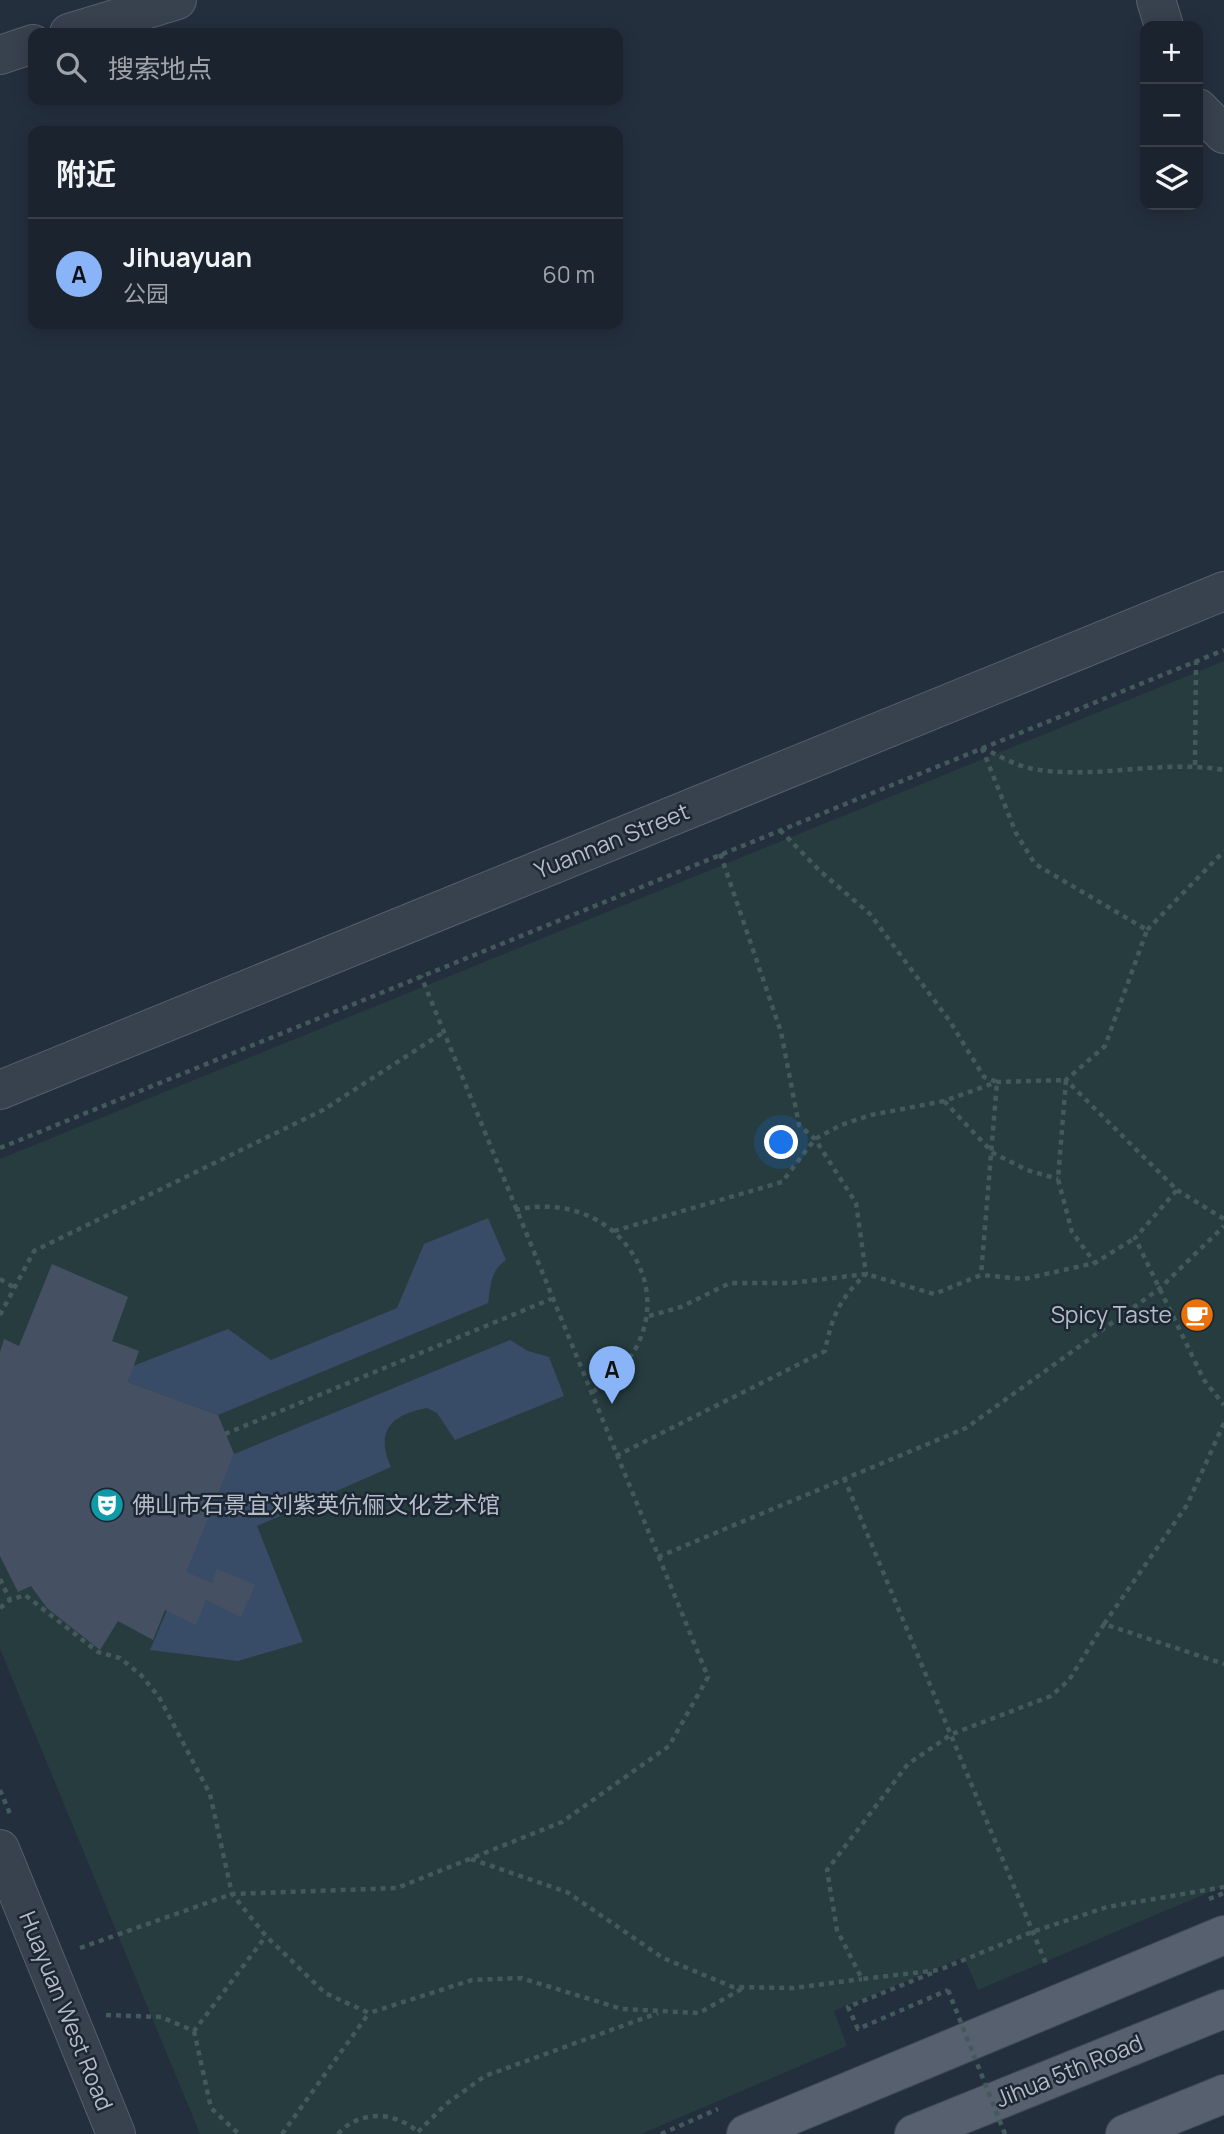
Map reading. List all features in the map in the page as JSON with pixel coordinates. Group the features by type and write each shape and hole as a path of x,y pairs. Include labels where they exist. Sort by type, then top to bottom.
{"main road":[{"path":"746,2134 1224,1935"},
{"name":"Jihua 5th Road","path":"914,2134 1224,2009"},
{"path":"1125,2134 1224,2094"}],"street":[{"path":"85,28 177,0"},
{"path":"1156,0 1162,21"},
{"path":"0,55 28,46"},
{"path":"1203,113 1224,134"},
{"name":"Yuannan Street","path":"0,1090 1224,591"},
{"name":"Huayuan West Road","path":"0,1849 116,2134"}],"path":[{"path":"0,1148 1224,650"},
{"path":"1195,765 1196,660"},
{"path":"982,748 1031,769 1093,772 1195,765 1224,770"},
{"path":"982,748 1016,833 1035,864 1147,930"},
{"path":"780,830 820,871 870,914 949,1020 984,1077 997,1082"},
{"path":"614,1231 782,1182 816,1139 841,1125 871,1115 944,1101 997,1082 1066,1080 1105,1046 1147,930 1224,851"},
{"path":"720,853 780,1032 799,1125 816,1139 856,1203 866,1274"},
{"path":"48,1964 70,1952 232,1894 397,1888 562,1822 669,1746 708,1677 589,1394 421,976"},
{"path":"0,1315 34,1251 323,1110 444,1032"},
{"path":"1066,1080 1058,1179 1073,1232 1095,1263"},
{"path":"1066,1080 1177,1190 1224,1219"},
{"path":"981,1275 997,1082"},
{"path":"944,1101 993,1153 1027,1170 1058,1179"},
{"path":"649,1316 681,1307 730,1283 792,1283 866,1274 934,1294 981,1275 1024,1279 1095,1263 1135,1238 1177,1190"},
{"path":"515,1210 558,1207 588,1217 614,1231 635,1258 647,1286 649,1316 641,1340 617,1376 589,1394"},
{"path":"658,1557 965,1428 1159,1289 1224,1226"},
{"path":"1135,1238 1204,1380 1224,1405"},
{"path":"615,1456 825,1351 830,1326 845,1293 866,1274"},
{"path":"0,1279 15,1288"},
{"path":"225,1434 551,1299"},
{"path":"862,1979 837,1930 827,1870 908,1764 952,1734 1051,1696 1069,1680 1187,1505 1224,1423"},
{"path":"844,1478 1047,1966"},
{"path":"0,1579 10,1600"},
{"path":"0,1608 10,1600 25,1595 98,1652 120,1658 141,1675 159,1697 210,1794 232,1894 266,1936 325,1993 369,2013"},
{"path":"1104,1625 1224,1664"},
{"path":"471,1858 566,1892 663,1958 733,1987 794,1988 939,1970"},
{"path":"1005,2134 948,1990 858,2029 848,2007 1032,1932 1107,1907 1224,1887"},
{"path":"239,2134 211,2108 194,2031 266,1936"},
{"path":"282,2134 369,2013 472,1980 521,1978 622,2009 698,2013 745,1987"},
{"path":"338,2134 359,2119 376,2115 394,2117 419,2133 446,2105 485,2076 662,2011"},
{"path":"97,2015 160,2017 194,2031"}],"green space":[{"path":"1224,661 1224,1886 978,1990 964,1957 834,2011 847,2046 641,2134 200,2134 0,1649 0,1159"}],"water":[{"path":"488,1218 506,1260 494,1274 488,1303 218,1415 128,1382 133,1366 228,1329 271,1360 397,1308 424,1244"},
{"path":"510,1340 528,1351 549,1357 564,1396 455,1440 437,1413 427,1408 405,1415 390,1426 386,1434 386,1454 391,1467 257,1526 303,1642 238,1661 150,1650 234,1454"}],"building":[{"name":"佛山市石景宜刘紫英伉俪文化艺术馆","path":"52,1264 128,1297 112,1341 139,1351 128,1382 218,1415 234,1454 186,1572 212,1583 217,1569 255,1585 241,1617 206,1600 196,1625 165,1610 153,1640 118,1621 100,1650 47,1608 31,1586 18,1592 0,1556 0,1352 4,1339 19,1346"}],"place":[{"name":"Spicy Taste","path":"1197,1315"},
{"name":"Jihuayuan","path":"612,1404"},
{"name":"佛山市石景宜刘紫英伉俪文化艺术馆","path":"107,1505"}]}
